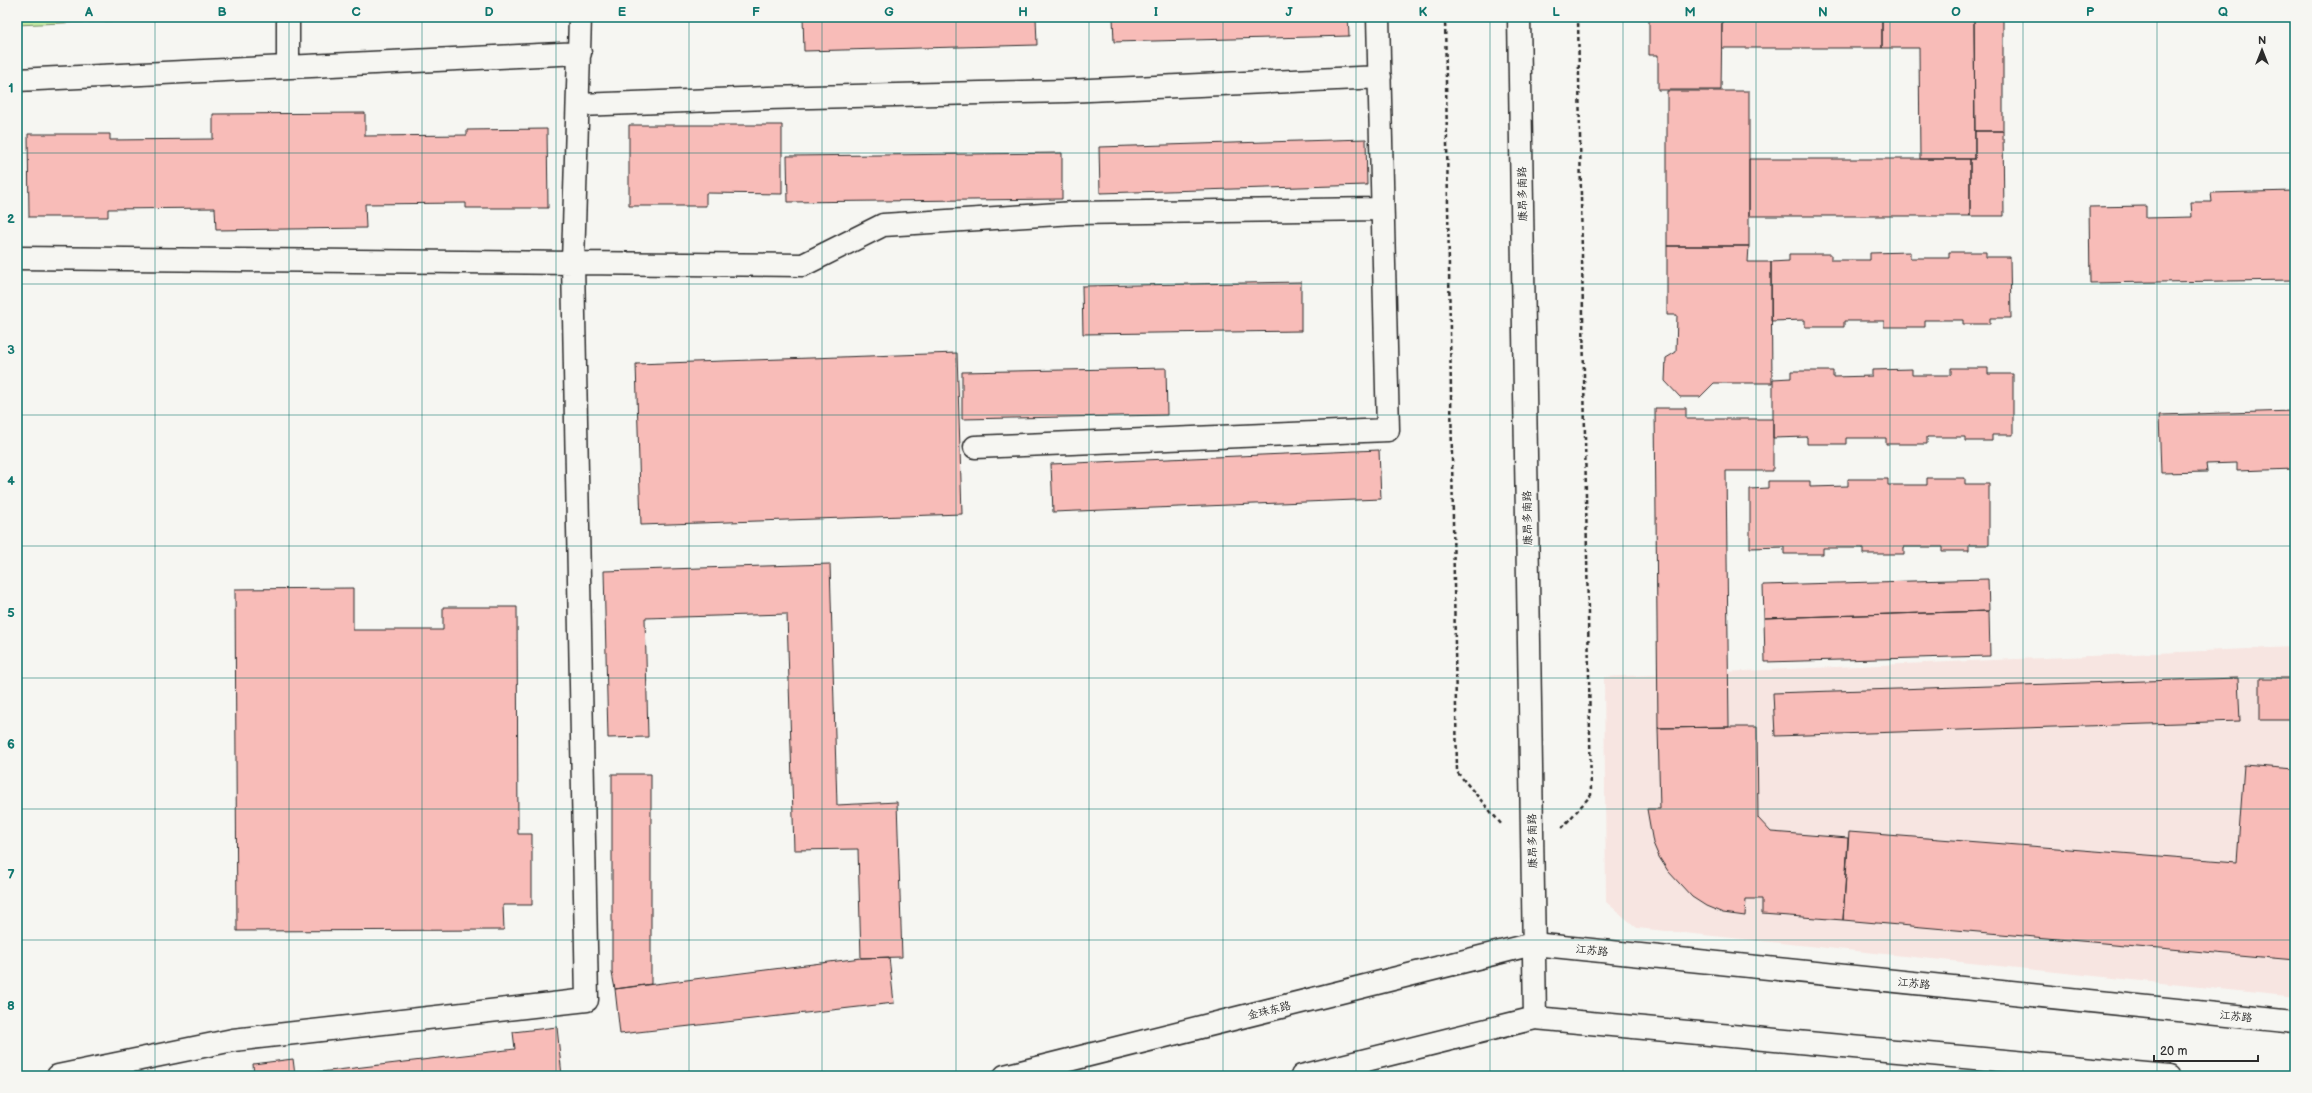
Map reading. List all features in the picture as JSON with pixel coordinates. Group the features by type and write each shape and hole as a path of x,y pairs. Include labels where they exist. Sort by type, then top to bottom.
{"main road":[{"path":"288,17 288,67"},
{"path":"58,1076 234,1040 587,1000 573,262 579,105 580,17"},
{"path":"975,447 1388,430 1378,17"},
{"name":"康昂多南路","path":"1519,17 1535,1018"},
{"path":"17,80 580,53"},
{"path":"579,105 768,98 1067,91 1380,77"},
{"path":"17,258 803,265 883,226 1074,213 1382,209"},
{"name":"江苏路","path":"1533,944 2295,1022"},
{"name":"金珠东路","path":"1005,1076 1533,944"},
{"path":"1302,1076 1535,1018 2170,1076"}],"path":[{"path":"1445,17 1457,772 1502,826"},
{"path":"1533,862 1591,795 1578,17"}],"shaded area":[{"path":"2295,647 2295,997 1637,928 1606,902 1604,677"}],"green space":[{"path":"17,17 198,17 17,25"}],"building":[{"path":"803,17 1036,17 1037,45 804,51"},
{"path":"1113,17 1348,17 1349,36 1114,42"},
{"path":"1649,17 1722,17 1721,90 1658,90 1658,55 1649,55"},
{"path":"1722,17 1882,17 1882,48 1722,48"},
{"path":"1882,17 1974,17 1975,159 1920,159 1919,48 1882,48"},
{"path":"1974,17 2003,17 2003,131 1975,131"},
{"path":"1667,91 1749,91 1749,246 1667,246"},
{"path":"365,113 365,136 467,135 467,130 547,129 548,208 466,208 466,203 365,204 366,228 216,230 215,208 108,209 108,217 29,217 28,134 110,134 110,140 213,139 213,114"},
{"path":"629,125 782,125 782,194 706,193 706,206 629,206"},
{"path":"1975,131 2003,131 2004,216 1970,216 1970,159 1975,159"},
{"path":"1366,139 1367,185 1100,193 1099,147"},
{"path":"1062,153 1062,199 788,202 787,156"},
{"path":"1749,159 1970,159 1970,216 1749,216"},
{"path":"2295,191 2295,280 2090,283 2089,207 2146,206 2146,218 2192,217 2191,202 2212,202 2211,193"},
{"path":"1667,246 1749,246 1748,262 1771,262 1772,383 1714,383 1700,397 1680,397 1665,381 1666,358 1676,352 1677,315 1667,315"},
{"path":"1910,252 1910,258 1949,258 1949,252 1986,252 1986,257 2010,257 2011,318 1990,318 1990,324 1963,324 1963,320 1925,320 1925,327 1884,327 1884,321 1844,321 1844,327 1805,327 1805,320 1771,321 1771,262 1789,261 1789,254 1831,254 1831,260 1870,260 1870,253"},
{"path":"1301,282 1301,331 1083,334 1082,286"},
{"path":"957,353 962,514 641,525 636,364"},
{"path":"1166,368 1167,415 962,419 962,372"},
{"path":"1951,368 1988,368 1988,374 2013,374 2013,435 1992,435 1992,441 1965,441 1965,437 1927,437 1927,444 1886,444 1886,438 1846,438 1846,444 1807,444 1807,437 1773,438 1773,379 1791,378 1791,371 1833,371 1833,377 1872,376 1872,370 1912,369 1912,375 1951,375"},
{"path":"1655,408 1686,408 1686,419 1773,419 1773,471 1726,471 1729,727 1658,728"},
{"path":"2295,411 2295,469 2237,471 2237,463 2206,464 2207,472 2161,473 2159,415"},
{"path":"1379,450 1381,499 1053,512 1051,464"},
{"path":"1927,478 1965,478 1965,484 1989,484 1989,545 1969,545 1969,551 1942,551 1942,547 1904,547 1904,554 1863,554 1863,548 1823,548 1823,554 1784,554 1784,547 1750,548 1750,489 1768,488 1768,481 1810,481 1810,487 1848,486 1848,479 1888,479 1888,485 1927,485"},
{"path":"830,564 837,805 897,802 902,957 861,958 858,849 794,850 787,614 645,618 648,737 608,738 604,571"},
{"path":"1988,579 1989,611 1764,618 1763,585"},
{"path":"353,588 353,630 443,630 443,607 517,607 518,834 532,834 532,905 503,905 504,930 237,931 235,589"},
{"path":"1989,611 1990,656 1765,662 1764,618"},
{"path":"2238,678 2240,721 1775,736 1773,693"},
{"path":"2260,678 2295,678 2295,720 2260,720"},
{"path":"1757,727 1758,818 1771,832 1848,838 1843,920 1762,914 1762,899 1746,899 1745,916 1723,913 1706,906 1692,897 1668,871 1659,857 1653,843 1647,809 1660,809 1658,728"},
{"path":"2244,765 2295,769 2295,960 1843,920 1849,832 2237,862"},
{"path":"612,774 651,774 651,984 615,989 612,973"},
{"path":"889,957 894,1003 620,1034 615,989 861,958"},
{"path":"557,1027 562,1076 254,1076 253,1064 293,1059 295,1075 515,1049 513,1032"}]}
